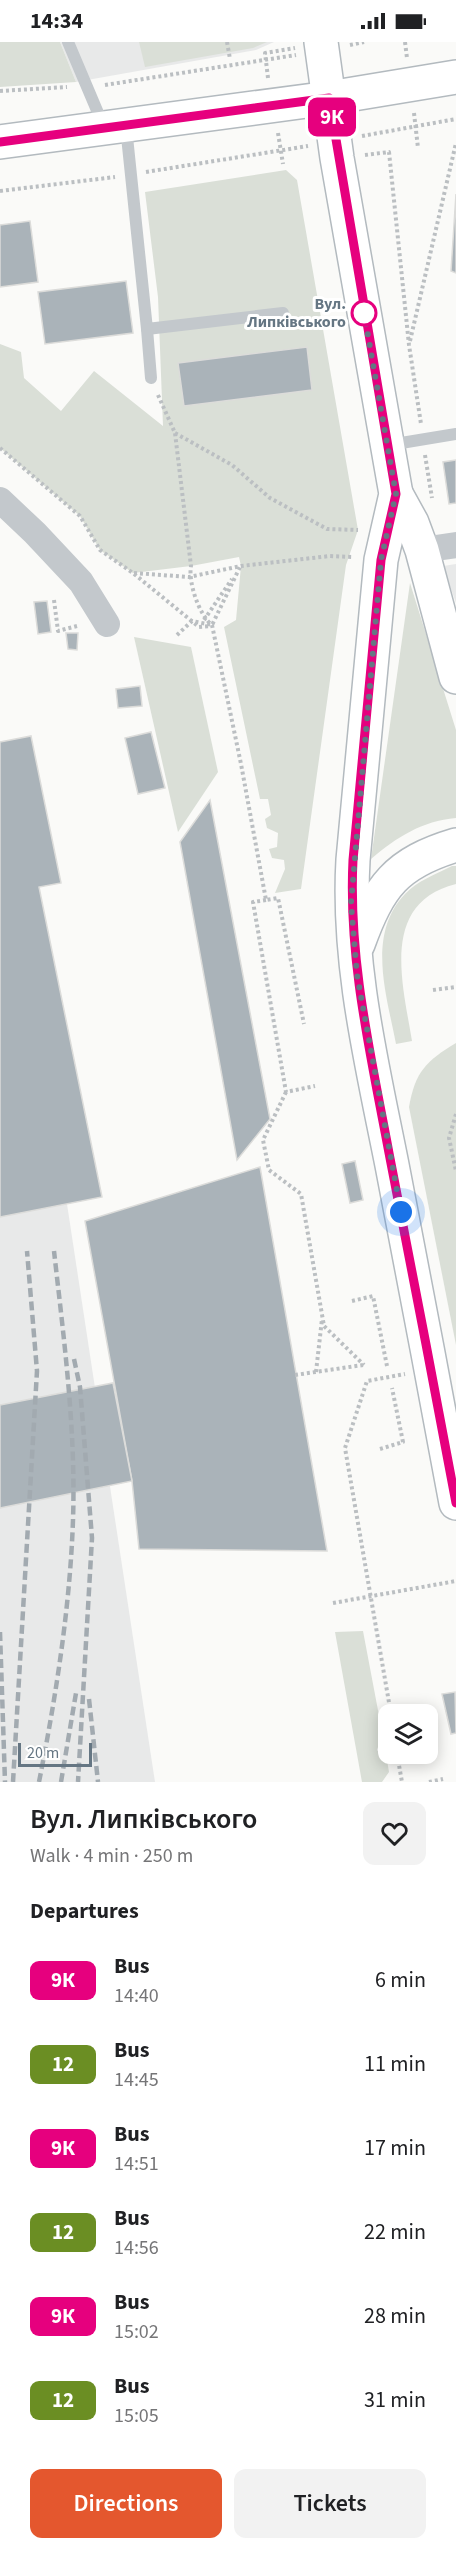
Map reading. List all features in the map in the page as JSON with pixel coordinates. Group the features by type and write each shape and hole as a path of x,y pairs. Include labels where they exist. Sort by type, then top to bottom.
{"street":[{"path":"321,46 335,141 396,494 412,523 422,550 456,677"},
{"path":"0,142 329,98 456,77"},
{"path":"396,494 381,560 353,860 351,903 354,954 374,1077 456,1503"},
{"path":"0,500 81,582 107,624"},
{"path":"422,550 456,545"},
{"path":"354,954 379,893 403,869 428,854 456,845"}],"lane":[{"path":"68,42 88,88 115,127 131,175 151,378"},
{"path":"147,329 284,313"},
{"path":"387,445 456,434"}],"path":[{"path":"227,42 230,59"},
{"path":"0,91 88,88 321,46 364,42"},
{"path":"0,192 131,175 456,119"},
{"path":"408,345 456,142"},
{"path":"389,152 408,345 434,508"},
{"path":"151,378 175,433 191,566 189,577 205,620 212,626 266,900"},
{"path":"175,433 232,465 270,498 327,529 358,530"},
{"path":"0,448 80,516 100,550 133,573 199,627 212,626"},
{"path":"133,573 189,577 241,566 330,556 357,557"},
{"path":"199,627 241,566"},
{"path":"212,626 241,566"},
{"path":"192,621 199,627"},
{"path":"192,621 212,626"},
{"path":"177,635 192,621"},
{"path":"295,1375 364,1365 324,1326 301,1194 269,1170 263,1140 286,1092 253,902 278,898 304,1024"},
{"path":"433,990 456,987"},
{"path":"286,1092 315,1086"},
{"path":"456,1114 449,1138 456,1171"},
{"path":"352,1301 373,1296 387,1366"},
{"path":"316,1372 322,1316"},
{"path":"367,1381 345,1448 389,1704"},
{"path":"380,1449 403,1442 392,1388"},
{"path":"333,1604 456,1581"},
{"path":"399,1764 402,1782"},
{"path":"429,1782 443,1779"}],"shaded area":[{"path":"0,42 60,42 76,82 0,87"},
{"path":"60,42 274,42 256,50 76,82"},
{"path":"139,42 267,42 253,48 145,67"},
{"path":"286,170 297,180 358,530 346,565 301,889 275,893 285,869 284,860 272,858 269,849 277,847 278,833 267,828 265,819 271,815 268,799 260,799 224,627 236,620 241,566 239,557 133,573 100,550 80,516 0,448 0,344 21,352 24,378 61,411 94,371 163,426 158,297 145,192"},
{"path":"456,564 456,603 443,566"},
{"path":"410,583 456,730 456,818 421,826 410,831 371,859"},
{"path":"134,637 191,647 218,772 178,832"},
{"path":"456,866 456,884 432,894 415,909 406,927 402,949 402,972 412,1041 396,1044 382,966 386,928 393,910 410,889"},
{"path":"456,1043 456,1345 409,1107 415,1085 424,1069 437,1056"},
{"path":"67,1204 155,1782 0,1782 0,1217"},
{"path":"363,1631 378,1710 378,1764 388,1764 389,1772 382,1782 362,1782 335,1632"}],"building":[{"path":"456,194 456,273 451,271"},
{"path":"30,221 38,282 0,287 0,225"},
{"path":"126,281 133,333 45,344 38,292"},
{"path":"307,347 312,390 184,406 178,363"},
{"path":"456,460 456,503 449,504 443,462"},
{"path":"47,601 51,632 38,634 34,602"},
{"path":"66,633 78,633 77,650 68,649"},
{"path":"140,686 142,706 118,708 116,689"},
{"path":"151,732 165,788 138,794 125,738"},
{"path":"31,736 61,883 39,887 102,1197 0,1217 0,742"},
{"path":"210,800 270,1119 237,1160 180,842"},
{"path":"355,1161 363,1200 350,1203 342,1164"},
{"path":"260,1167 327,1551 139,1549 132,1481 85,1221"},
{"path":"113,1383 132,1481 0,1508 0,1405"},
{"path":"455,1692 456,1733 451,1734 442,1694"}],"railway":[{"path":"13,1782 37,1371 27,1251"},
{"path":"39,1782 61,1651 69,1586 73,1520 71,1419 54,1251"},
{"path":"74,1359 80,1387 92,1538 78,1782"},
{"path":"0,1632 5,1782"},
{"path":"61,1782 76,1693"},
{"path":"89,1699 98,1782"}],"bus line":[{"name":"9К","path":"0,142 329,98 396,494 387,525 381,560 353,860 351,903 354,954 374,1077 456,1503"}],"place":[{"name":"Вул. Липківського","path":"364,313"}],"route":[{"path":"364,313 396,494 387,525 381,560 351,903 357,975 374,1077 401,1212"}]}
